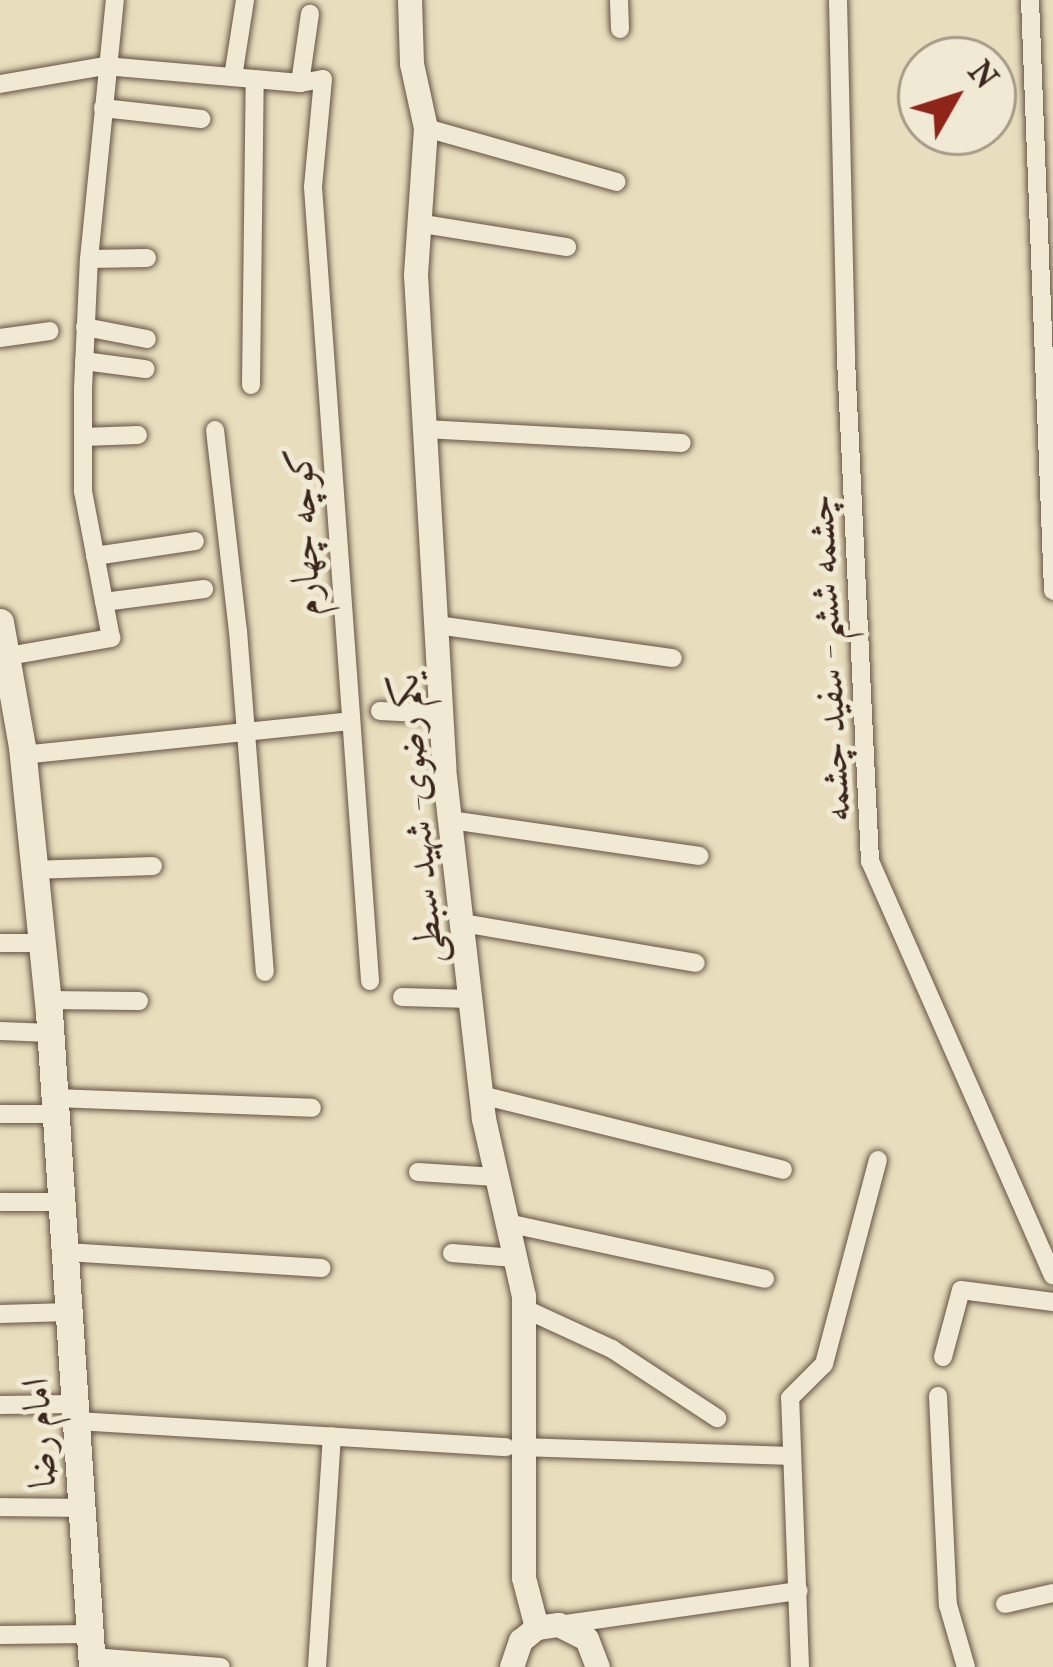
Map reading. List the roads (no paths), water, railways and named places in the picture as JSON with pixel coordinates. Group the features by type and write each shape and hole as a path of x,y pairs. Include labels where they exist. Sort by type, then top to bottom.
{"main road":[{"name":"امام رضا","path":"0,622 8,656 14,743 50,1033 92,1653"}],"street":[{"path":"8,656 111,638 83,490 83,437 89,259 115,0"},
{"path":"233,77 245,0"},
{"name":"یکم رضوی- شهید سبطی","path":"410,0 412,64 426,128 417,223 441,714 481,1095 524,1308 513,1447 524,1578 548,1626"},
{"path":"619,0 620,29"},
{"name":"چشمه ششم - سفید چشمه","path":"838,0 846,359 870,861 1053,1276"},
{"path":"1030,0 1053,591"},
{"path":"0,84 106,66 300,83 310,14"},
{"path":"251,385 255,79"},
{"name":"کوچه چهارم","path":"300,83 322,79 313,187 370,981"},
{"path":"103,108 201,119"},
{"path":"426,128 617,182"},
{"path":"417,223 567,247"},
{"path":"89,259 147,258"},
{"path":"85,327 147,340"},
{"path":"0,338 50,331"},
{"path":"84,361 146,369"},
{"path":"425,429 682,443"},
{"path":"215,430 265,972"},
{"path":"83,437 138,436"},
{"path":"95,556 195,541"},
{"path":"104,602 204,590"},
{"path":"436,625 673,658"},
{"path":"380,711 441,714"},
{"path":"14,743 350,721"},
{"path":"450,820 699,856"},
{"path":"32,870 153,866"},
{"path":"462,923 696,963"},
{"path":"0,943 41,943"},
{"path":"402,997 470,998"},
{"path":"47,1000 140,1000"},
{"path":"0,1031 50,1033"},
{"path":"481,1095 783,1170"},
{"path":"0,1114 56,1106 312,1108"},
{"path":"800,1667 790,1398 824,1364 878,1160"},
{"path":"418,1172 496,1177"},
{"path":"0,1202 62,1202"},
{"path":"507,1222 765,1280"},
{"path":"66,1252 321,1268"},
{"path":"452,1253 515,1258"},
{"path":"944,1357 961,1290 1053,1303"},
{"path":"524,1308 611,1349 717,1418"},
{"path":"0,1314 70,1312"},
{"path":"938,1396 948,1605 967,1667"},
{"path":"0,1405 332,1436 791,1456"},
{"path":"317,1667 332,1436"},
{"path":"0,1507 83,1508"},
{"path":"512,1667 520,1641 548,1626 799,1591"},
{"path":"1005,1604 1053,1593"},
{"path":"548,1626 587,1639 613,1667"},
{"path":"0,1635 92,1653 221,1667"},
{"path":"587,1639 598,1667"}]}
